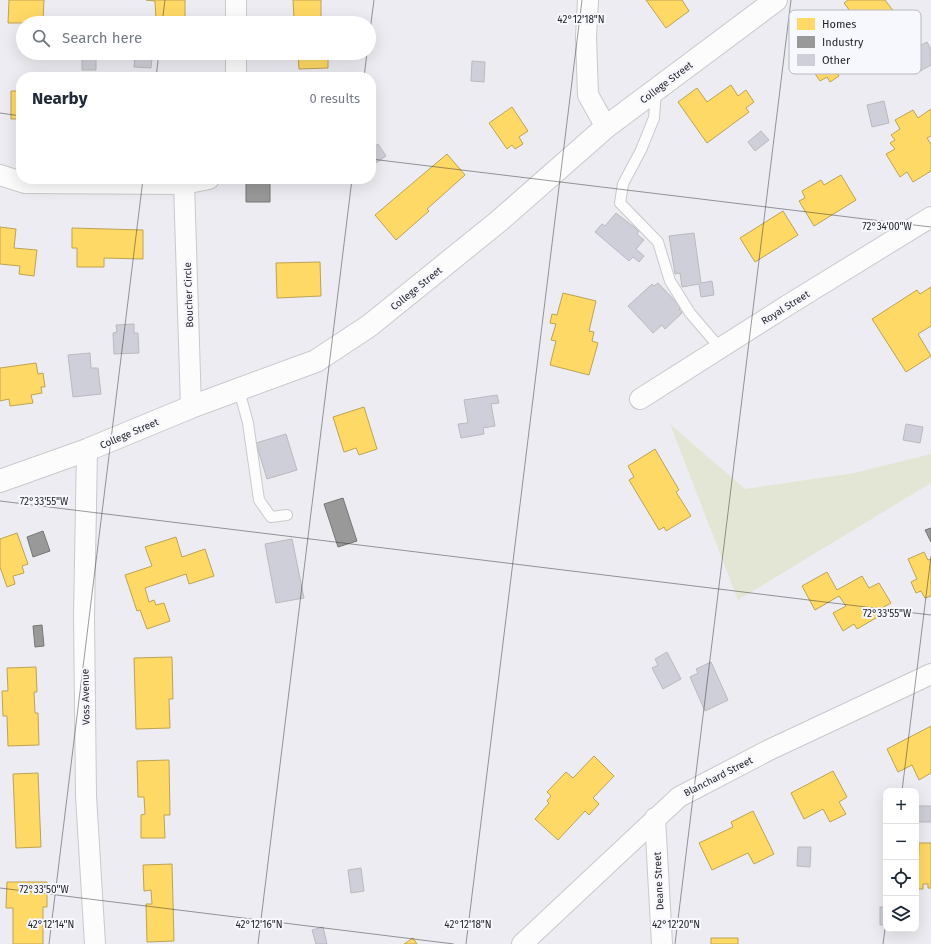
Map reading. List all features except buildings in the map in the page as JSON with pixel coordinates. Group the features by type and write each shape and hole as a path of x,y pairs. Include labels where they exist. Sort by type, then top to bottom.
{"street":[{"path":"236,0 236,16"},
{"path":"588,0 586,37 588,95 606,127"},
{"name":"College Street","path":"0,481 87,450 192,407 316,361 369,326 499,221 606,127 776,0"},
{"path":"236,60 236,72"},
{"path":"0,175 16,180"},
{"name":"Boucher Circle","path":"184,184 192,407"},
{"name":"Royal Street","path":"640,399 931,217"},
{"name":"Voss Avenue","path":"87,450 84,616 86,796 95,944"},
{"name":"Blanchard Street","path":"522,944 679,797 769,750 931,674"},
{"name":"Deane Street","path":"655,818 662,944"}],"lane":[{"path":"656,89 654,118 641,150 623,184 620,203 658,242 670,281 690,313 720,348"},
{"path":"239,390 248,423 259,500 271,517 287,515"}],"green space":[{"path":"670,424 745,489 854,473 931,454 931,483 738,600"}]}
